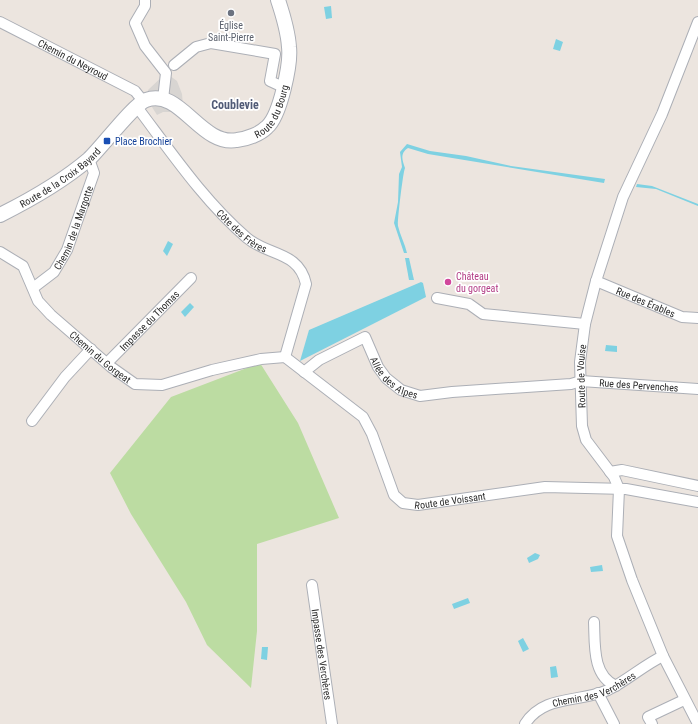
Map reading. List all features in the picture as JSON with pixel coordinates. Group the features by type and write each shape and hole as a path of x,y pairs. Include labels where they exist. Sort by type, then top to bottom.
{"main road":[{"name":"Route du Bourg","path":"163,99 180,109 213,136 226,141 237,140 260,133 268,127 276,112 288,71 289,46 278,0"},
{"path":"142,102 163,99"},
{"name":"Route de la Croix Bayard","path":"0,215 39,195 68,176 89,158 142,102"}],"street":[{"path":"145,0 145,6 135,23 145,46 166,73 163,99"},
{"name":"Chemin du Neyroud","path":"0,22 135,92 142,102"},
{"name":"Route de Vouise","path":"698,22 662,114 623,197 596,281 585,324 580,362 582,426 586,440 610,472 619,489 620,498 616,527 617,536 632,580 664,656 684,700 698,724"},
{"path":"174,64 196,47 211,43 275,54 270,81 283,87"},
{"name":"Côte des Frères","path":"142,102 212,204 248,239 282,254 299,266 304,273 306,284 285,357"},
{"name":"Chemin de la Margotte","path":"33,288 54,272 67,250 94,173 89,158"},
{"name":"Chemin du Gorgeat","path":"0,252 23,266 38,301 51,315 107,363 135,384 162,385 233,365 261,359 285,357"},
{"name":"Impasse du Thomas","path":"107,363 191,278"},
{"name":"Rue des Érables","path":"596,281 682,317 698,318"},
{"path":"437,298 469,304 483,314 585,324"},
{"name":"Allée des Alpes","path":"304,372 319,360 365,337 378,367 386,378 401,390 420,396 452,392 571,384 580,381"},
{"path":"32,421 62,381 91,348"},
{"name":"Route de Voissant","path":"285,357 363,417 372,434 394,496 403,503 418,505 545,487 619,489 650,492 698,502"},
{"name":"Rue des Pervenches","path":"580,381 698,389"},
{"path":"610,472 622,470 698,486"},
{"name":"Impasse des Verchères","path":"312,585 332,724"},
{"path":"594,622 598,663 604,679 616,686"},
{"name":"Chemin des Verchères","path":"525,724 529,718 542,707 554,702 598,693 616,686 664,656"},
{"path":"598,693 614,724"},
{"path":"652,724 648,717 684,700"}],"green space":[{"path":"260,363 298,423 339,518 257,544 257,631 251,688 207,645 186,602 131,514 110,473 171,397"}],"shaded area":[{"path":"166,73 177,81 182,94 183,105 177,112 163,112 157,115 147,99 148,90"}],"water":[{"path":"331,6 332,18 326,19 324,7"},
{"path":"556,39 563,42 560,51 553,49"},
{"path":"407,144 430,151 466,156 511,166 605,179 604,183 428,154 408,148 405,150 402,157 405,168 398,223 407,253 404,253 394,223 398,202 399,174 402,167 400,152"},
{"path":"637,184 652,186 698,204 698,206 656,189 636,187"},
{"path":"168,241 173,244 167,256 163,251"},
{"path":"405,258 409,258 414,280 409,280"},
{"path":"421,282 423,283 426,297 300,361 309,330"},
{"path":"190,303 194,307 185,317 181,312"},
{"path":"606,345 617,346 617,352 605,351"},
{"path":"535,553 540,555 538,559 529,563 527,558"},
{"path":"602,565 603,571 591,572 590,567"},
{"path":"468,598 470,603 454,609 452,604"},
{"path":"523,638 529,649 523,652 518,641"},
{"path":"262,647 268,647 267,660 261,659"},
{"path":"556,666 558,677 551,678 550,667"}],"place":[{"name":"Église Saint-Pierre","path":"231,13"},
{"name":"Place Brochier","path":"107,141"},
{"name":"Château du gorgeat","path":"448,282"}],"district":[{"name":"Coublevie","path":"235,105"}]}
